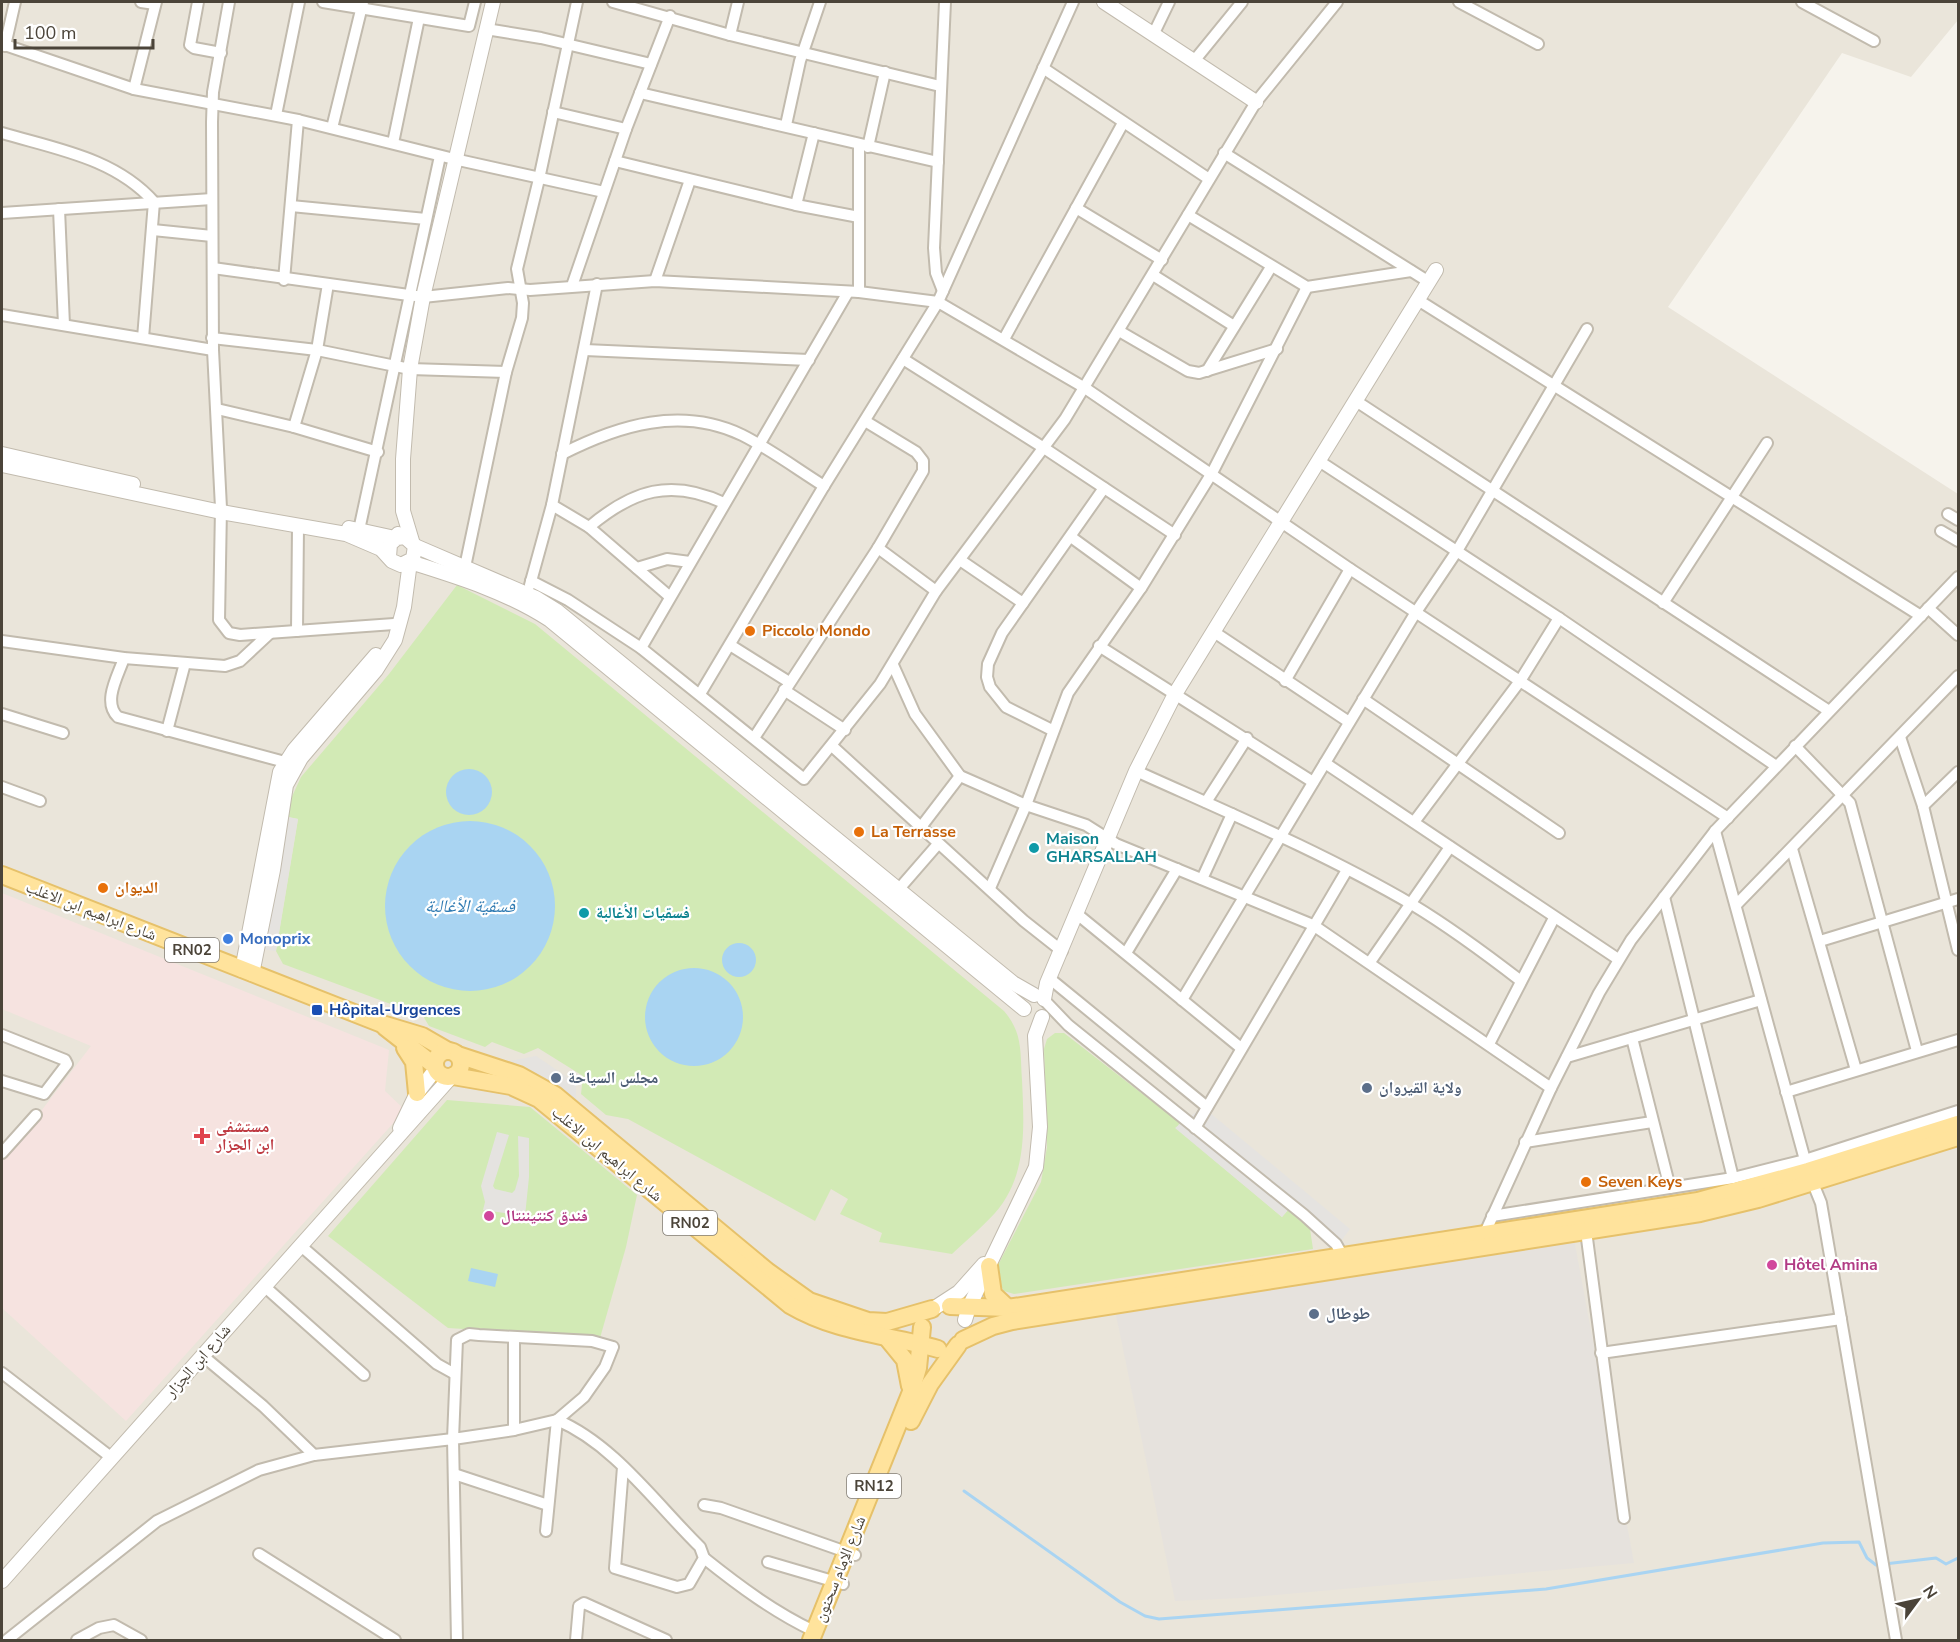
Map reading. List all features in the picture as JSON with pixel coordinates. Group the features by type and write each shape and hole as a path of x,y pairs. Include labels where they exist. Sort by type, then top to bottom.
{"main road":[{"name":"شارع ابراهيم ابن الاغلب","path":"2,875 382,1024"},
{"path":"382,1024 422,1036 453,1053 461,1067 452,1077 442,1076 436,1068 382,1024"},
{"path":"399,1040 414,1062 417,1094"},
{"name":"شارع ابراهيم ابن الاغلب","path":"453,1053 519,1076 555,1095 767,1271 810,1301 868,1321 887,1322 940,1307"},
{"path":"436,1068 437,1057 453,1053"},
{"name":"شارع ابراهيم ابن الاغلب","path":"452,1077 511,1086 540,1099 790,1305 812,1318 845,1330 886,1338 921,1335"},
{"path":"1466,1245 1484,1235 1698,1201 1808,1171 1959,1124"},
{"path":"940,1307 962,1314 1466,1245 1586,1232 1700,1213 1808,1171 1959,1137"},
{"path":"921,1335 938,1349 945,1350 993,1326 1012,1321 1346,1263"},
{"path":"989,1266 993,1294 1008,1308"},
{"name":"RN12","path":"921,1335 927,1314 940,1307"},
{"path":"961,1343 966,1334 967,1313"},
{"name":"شارع الإمام سحنون","path":"851,1554 911,1392 918,1368 921,1335"},
{"path":"886,1338 905,1360 911,1392"},
{"name":"شارع الإمام سحنون","path":"815,1637 918,1404 937,1373 961,1343"}],"street":[{"path":"15,2 3,45 134,89 298,120 539,179 604,192"},
{"path":"134,89 156,3 141,2"},
{"path":"198,2 190,45 194,48 220,53"},
{"path":"229,2 212,104 212,344 221,508 219,620 226,631 233,635 394,624"},
{"path":"276,116 299,2"},
{"path":"323,2 363,5 418,18 469,26 475,2"},
{"path":"247,972 273,870 290,765 379,652 394,624 399,588 388,548 395,538 403,511 403,459 410,369 426,219 493,2"},
{"path":"465,567 506,372 523,310 516,268 539,179 577,2"},
{"path":"613,2 670,16 730,35 804,51 940,86"},
{"path":"730,35 738,2"},
{"path":"786,125 804,51 820,2"},
{"path":"941,296 934,248 945,2"},
{"path":"700,694 941,296 1073,2"},
{"path":"1104,2 1256,102"},
{"path":"1154,33 1169,2"},
{"path":"1194,61 1242,2"},
{"path":"2,454 298,527 346,534 381,549 401,565 410,562 463,578 568,600 641,648 804,779 845,730 893,665 936,591 1044,448 1085,388 1256,102 1337,2"},
{"path":"1459,2 1538,44"},
{"path":"1802,2 1874,41"},
{"path":"332,128 363,5"},
{"path":"572,286 626,129 670,16"},
{"path":"393,143 418,18"},
{"path":"486,29 651,64"},
{"path":"1043,68 1209,179"},
{"path":"641,648 669,596 809,360 854,292 864,146 885,72"},
{"path":"640,93 938,162"},
{"path":"553,112 626,129"},
{"path":"284,280 298,120"},
{"path":"1004,339 1123,123"},
{"path":"2,133 113,168 135,182 154,202 143,338"},
{"path":"796,205 814,133"},
{"path":"967,1313 999,1243 1029,1187 1040,1148 1035,1047 1041,1004 1048,981 1136,771 1175,694 1433,276 1411,271 1224,153"},
{"path":"359,530 378,452 395,364 416,297 447,157"},
{"path":"615,161 796,205 859,217"},
{"path":"655,281 690,180"},
{"path":"2,213 212,199"},
{"path":"291,206 426,219"},
{"path":"1076,208 1162,260"},
{"path":"59,209 64,325"},
{"path":"1188,215 1307,287 1411,271"},
{"path":"153,230 212,236"},
{"path":"1207,371 1271,267"},
{"path":"213,268 284,280 416,297 518,288 655,281 941,296 1212,472 1350,569 1728,818"},
{"path":"1153,275 1234,326"},
{"path":"294,427 317,350 328,284"},
{"path":"527,593 552,505 597,284"},
{"path":"990,888 1026,805 1052,730 1068,693 1142,588 1175,535 1212,472 1307,287"},
{"path":"1418,300 1959,635"},
{"path":"2,315 143,338 317,350 395,364 410,369 506,372"},
{"path":"1182,1000 1416,612 1457,551 1587,329"},
{"path":"1119,331 1188,371 1199,373 1277,349"},
{"path":"585,350 809,360"},
{"path":"903,359 1044,448 1175,535"},
{"path":"1356,401 1829,711"},
{"path":"217,410 294,427 378,452"},
{"path":"562,454 612,431 639,423 664,420 689,421 728,429 759,445 824,486"},
{"path":"754,738 878,548 924,466 916,452 865,421"},
{"path":"1663,603 1767,444"},
{"path":"1319,461 1559,618 1776,766"},
{"path":"2,465 221,508 395,538 405,537 413,544 527,593 557,611 898,890 1311,1221 1336,1244 1346,1263"},
{"path":"1052,730 1006,707 996,696 987,677 992,652 1023,603 1104,488"},
{"path":"589,527 622,502 654,491 687,491 724,503"},
{"path":"552,505 589,527 669,596"},
{"path":"290,765 387,654 401,623 410,562 415,555 403,511"},
{"path":"1948,514 1959,520"},
{"path":"297,631 298,527"},
{"path":"1941,531 1959,541"},
{"path":"1071,537 1142,588"},
{"path":"878,548 936,591"},
{"path":"636,568 667,559 690,562"},
{"path":"960,560 1023,603"},
{"path":"1285,681 1350,569"},
{"path":"1484,1235 1551,1088 1618,959 1715,831 1959,577"},
{"path":"527,593 550,620 1031,1018 1041,1004"},
{"path":"1414,822 1520,681 1559,618"},
{"path":"1214,632 1349,722"},
{"path":"2,641 124,658 234,664 246,657 270,633"},
{"path":"730,645 845,730"},
{"path":"1099,646 1313,782"},
{"path":"124,658 110,701 112,712 118,717 290,765"},
{"path":"167,731 185,663"},
{"path":"893,665 915,714 960,776 1026,805 1086,825 1108,840 1243,898 1313,925 1490,1044 1551,1088"},
{"path":"1737,904 1959,676"},
{"path":"1363,699 1559,832"},
{"path":"2,713 63,733"},
{"path":"1900,737 1923,806 1959,950"},
{"path":"1206,802 1247,738"},
{"path":"832,746 1024,921 1062,951"},
{"path":"1795,746 1844,794 1854,815 1917,1051"},
{"path":"1325,763 1618,959"},
{"path":"1136,771 1281,836 1412,904 1521,981"},
{"path":"1923,806 1959,772"},
{"path":"921,826 960,776"},
{"path":"2,787 40,801"},
{"path":"1202,879 1232,814"},
{"path":"1715,831 1737,904 1808,1171 1821,1203 1896,1641"},
{"path":"898,890 938,844"},
{"path":"1370,962 1450,847"},
{"path":"1792,849 1856,1070"},
{"path":"1126,953 1178,869"},
{"path":"1195,1128 1347,870"},
{"path":"1664,897 1733,1178"},
{"path":"1820,941 1959,899"},
{"path":"1077,914 1242,1048"},
{"path":"1490,1044 1554,918"},
{"path":"1048,981 1207,1107"},
{"path":"1567,1057 1761,1000"},
{"path":"1035,1047 1025,1011 1025,1002 1041,1004"},
{"path":"2,1035 65,1060 67,1064 44,1094 2,1081"},
{"path":"1632,1038 1670,1188"},
{"path":"1786,1092 1917,1051 1958,1043"},
{"name":"شارع ابن الجزار","path":"393,1140 417,1094 436,1068"},
{"name":"شارع ابن الجزار","path":"2,1581 393,1140 452,1077"},
{"path":"1492,1216 1733,1178 1808,1171 1959,1111"},
{"path":"3,1147 36,1114"},
{"path":"1525,1142 1652,1122"},
{"path":"1586,1232 1624,1518"},
{"path":"940,1307 959,1292 999,1243"},
{"path":"301,1246 437,1364 455,1374"},
{"path":"264,1286 364,1375"},
{"path":"1601,1353 1841,1319"},
{"path":"7,1641 157,1521 259,1470 314,1455 453,1439 514,1430 557,1420 584,1397 605,1367 613,1347 592,1341 462,1336 455,1345 453,1439 457,1641"},
{"path":"514,1337 514,1430"},
{"path":"203,1356 263,1406 314,1455"},
{"path":"2,1373 112,1458"},
{"path":"557,1420 598,1442 700,1547 704,1558 746,1591 815,1637"},
{"path":"546,1532 557,1420"},
{"path":"623,1467 615,1568 681,1587 693,1581 704,1558"},
{"path":"454,1474 548,1505"},
{"path":"704,1505 738,1514 851,1554"},
{"path":"259,1554 394,1641"},
{"path":"768,1562 839,1583"},
{"path":"576,1641 579,1606 582,1603 666,1641"},
{"path":"76,1641 99,1628 114,1625 141,1641"}],"shaded area":[{"path":"2,2 1958,2 1958,20 1911,77 1842,53 1668,307 1958,494 1958,1640 2,1640"},
{"path":"283,816 298,819 276,951 261,949"},
{"name":"مستشفى ابن الجزار","path":"2,893 389,1050 385,1091 405,1110 126,1421 2,1308 2,1162 91,1046 2,1009"},
{"name":"مجلس السياحة","path":"536,1056 576,1083 576,1101 537,1074 510,1061"},
{"path":"1203,1107 1350,1229 1341,1241 1301,1207 1288,1210 1282,1217 1175,1128"},
{"path":"497,1132 509,1135 493,1186 495,1189 512,1193 519,1176 518,1136 529,1138 529,1177 525,1216 483,1210 485,1202 481,1186"},
{"path":"1574,1239 1634,1563 1242,1598 1175,1601 1115,1310"}],"green space":[{"name":"فسقيات الأغالبة","path":"457,585 535,624 1004,1011 1010,1019 1018,1035 1021,1060 1023,1132 1019,1167 1006,1199 995,1213 952,1254 879,1242 882,1233 840,1214 848,1199 831,1189 815,1221 628,1119 606,1115 581,1094 583,1076 538,1048 524,1054 492,1042 485,1047 429,1026 423,1016 283,964 276,951 298,819 283,816 301,777 389,674"},
{"path":"1055,1033 1064,1033 1180,1123 1176,1128 1282,1217 1288,1210 1310,1229 1313,1249 1014,1294 1004,1291 998,1281 998,1265 1041,1182 1047,1147 1044,1049 1047,1039"},
{"name":"فندق كنتيننتال","path":"447,1100 530,1107 637,1195 626,1247 600,1338 448,1328 328,1236"}],"water":[{"path":"469,769 485,776 492,792 485,808 469,815 453,808 446,792 453,776"},
{"name":"فسقية الأغالبة","path":"470,821 487,822 503,827 530,846 549,873 554,889 554,923 549,939 530,966 503,985 487,990 470,991 453,990 437,985 410,966 391,939 386,923 385,906 386,889 391,873 410,846 437,827 453,822"},
{"path":"739,943 751,948 756,960 751,972 739,977 727,972 722,960 727,948"},
{"path":"694,968 713,972 728,983 739,998 743,1017 739,1036 728,1051 713,1062 694,1066 675,1062 660,1051 649,1036 645,1017 649,998 660,983 675,972"},
{"path":"471,1268 498,1274 495,1287 468,1281"}],"waterway":[{"path":"964,1491 1120,1602 1145,1616 1159,1619 1546,1589 1823,1543 1859,1542 1867,1558 1876,1565 1936,1558 1946,1564 1958,1558"}],"place":[{"name":"Piccolo Mondo","path":"750,631"},
{"name":"La Terrasse","path":"859,832"},
{"name":"Maison GHARSALLAH","path":"1034,848"},
{"name":"الديوان","path":"103,888"},
{"name":"فسقيات الأغالبة","path":"584,913"},
{"name":"Monoprix","path":"228,939"},
{"name":"Hôpital-Urgences","path":"317,1010"},
{"name":"مجلس السياحة","path":"556,1078"},
{"name":"ولاية القيروان","path":"1367,1088"},
{"name":"مستشفى ابن الجزار","path":"202,1136"},
{"name":"Seven Keys","path":"1586,1182"},
{"name":"فندق كنتيننتال","path":"489,1216"},
{"name":"Hôtel Amina","path":"1772,1265"},
{"name":"طوطال","path":"1314,1314"}]}
